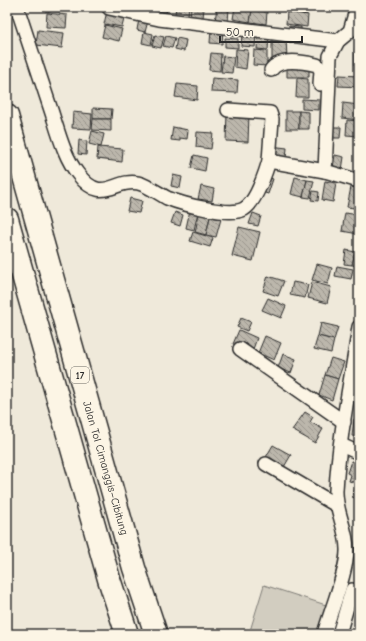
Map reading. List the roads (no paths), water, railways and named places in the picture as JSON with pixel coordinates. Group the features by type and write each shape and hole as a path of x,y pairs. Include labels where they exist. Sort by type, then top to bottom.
{"highway":[{"name":"Jalan Tol Cimanggis–Cibitung","path":"7,116 134,568 156,634"},
{"path":"7,219 109,579 127,634"}],"street":[{"path":"17,7 61,139 74,169 88,185 99,190 111,189 131,182 140,183 169,199 206,208 237,211 248,206 257,192 269,161 272,119 270,114 228,110"},
{"path":"324,172 330,56 338,41 350,31 357,7"},
{"path":"109,8 147,11 159,19 338,41"},
{"path":"271,70 277,64 289,62 317,65 321,70 320,95 328,99"},
{"path":"269,161 281,165 324,172 359,181"},
{"path":"324,634 347,556 346,541 336,505 336,488 344,422 359,326"},
{"path":"240,349 344,422"},
{"path":"341,445 359,453"},
{"path":"266,464 336,505"},
{"path":"339,634 352,590"}]}
